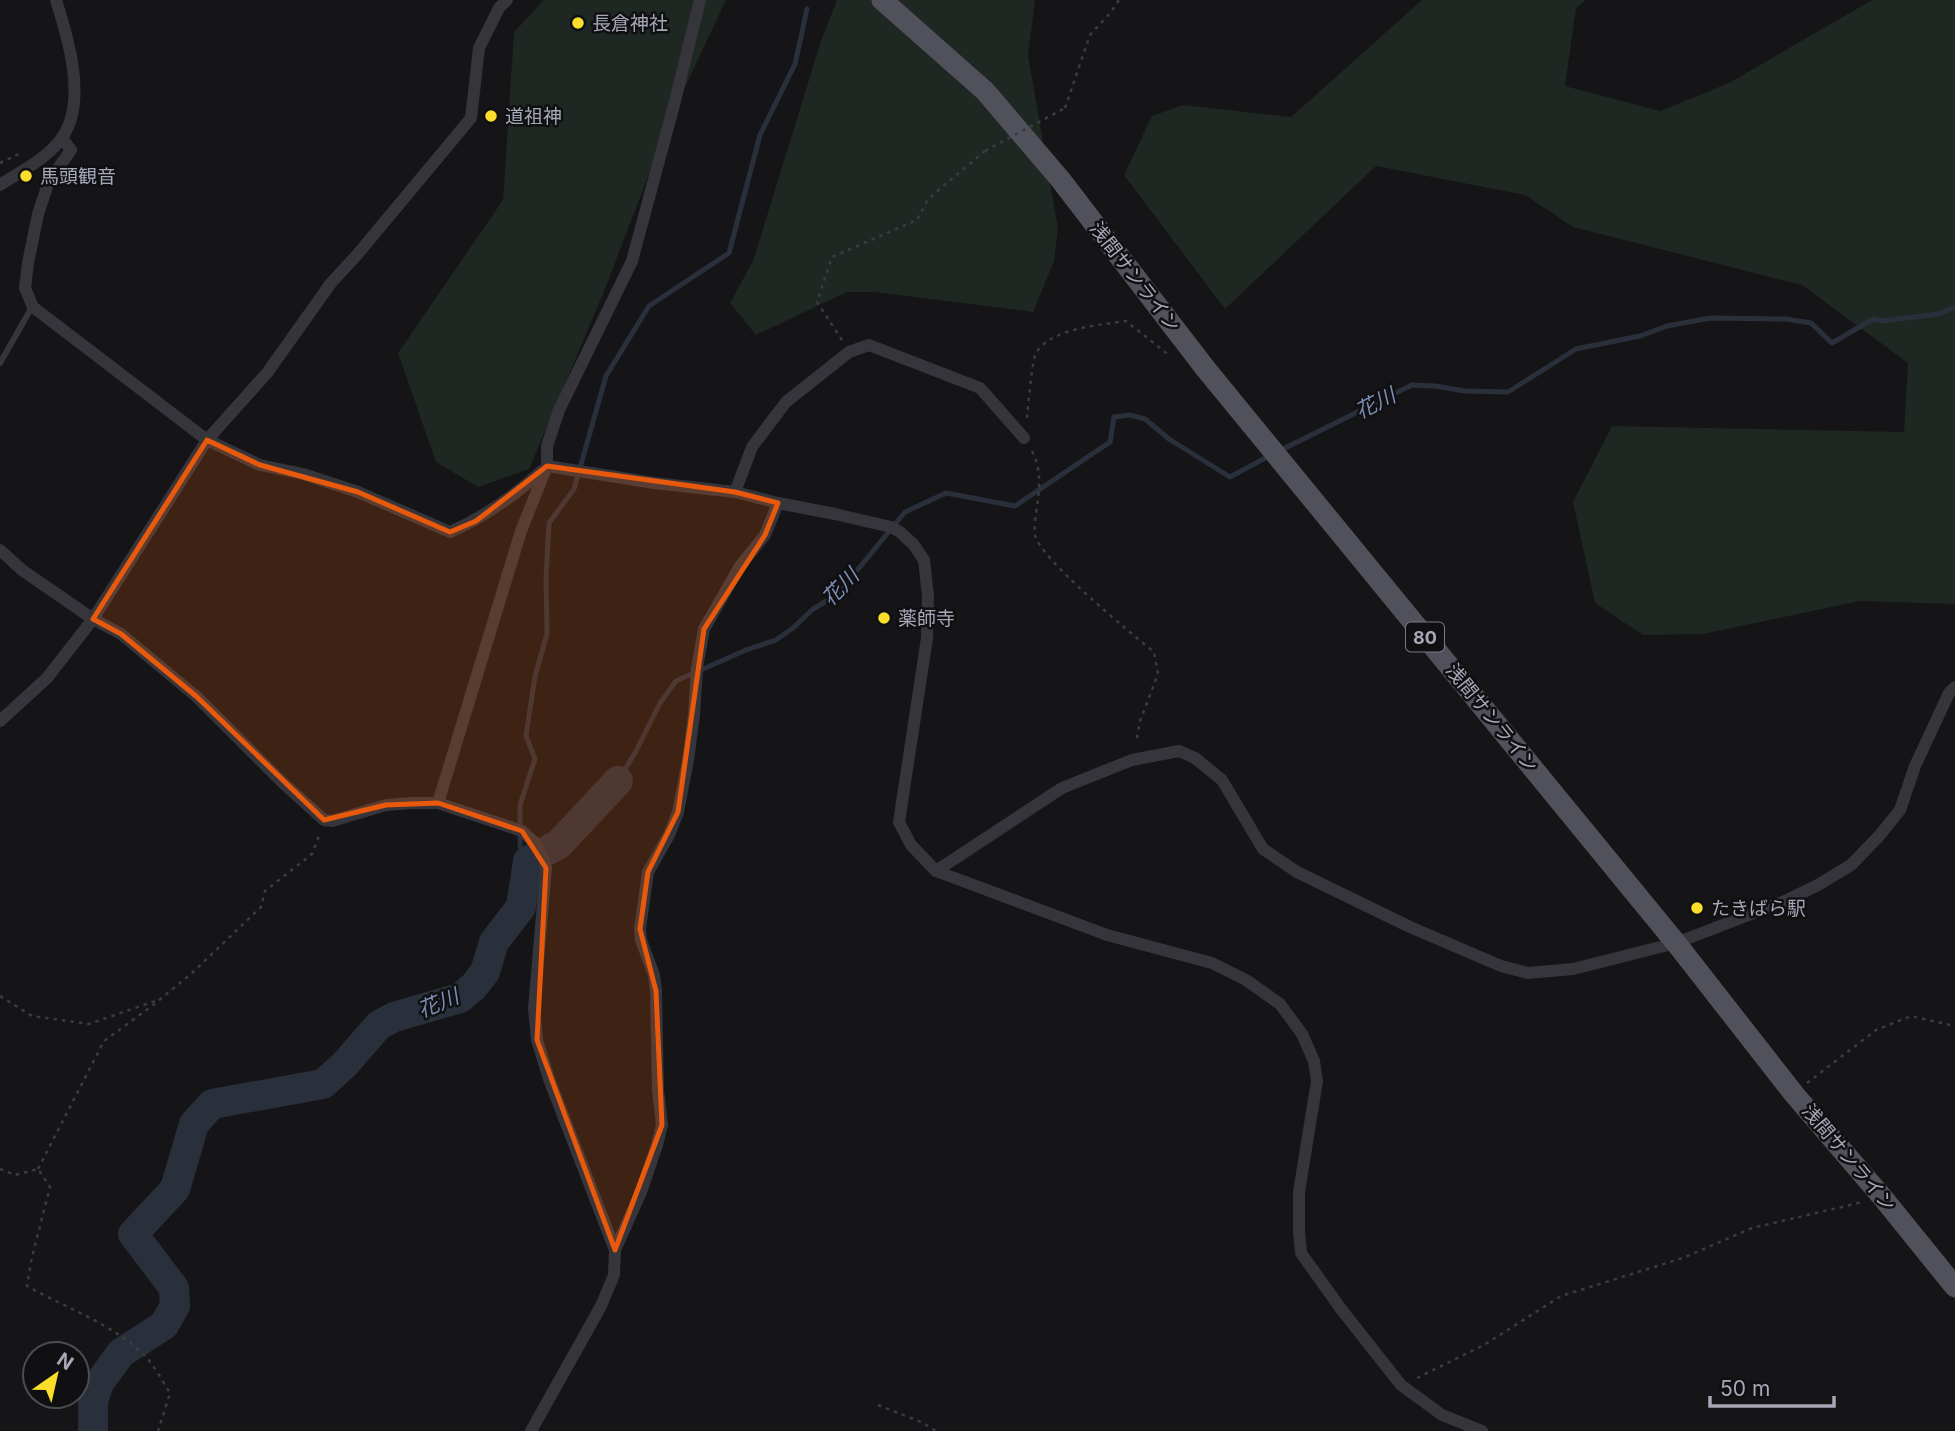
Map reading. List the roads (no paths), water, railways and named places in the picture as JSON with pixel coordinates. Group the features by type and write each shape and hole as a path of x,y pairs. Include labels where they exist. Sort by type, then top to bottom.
{"main road":[{"name":"浅間サンライン","path":"882,0 985,90 1052,170 1205,368 1676,943 1794,1094 1955,1287"}],"street":[{"path":"0,186 43,157 62,138 72,120 73,65 56,0"},
{"path":"0,721 47,678 93,619 207,440 267,373 331,283 471,118 479,48 499,8 507,0"},
{"path":"438,803 521,531 547,466 547,446 559,410 632,261 700,0"},
{"path":"62,138 71,150 50,181 38,214 28,263 25,288 33,307 207,440 260,466 303,474 358,492 450,532 476,521 518,492 547,466"},
{"path":"735,492 752,447 786,402 849,352 869,345 980,388 1024,438"},
{"path":"547,466 654,483 735,492 891,527 913,544 924,560 928,596 927,638 899,821 911,845 936,871 1107,935 1212,962 1246,980 1280,1004 1302,1034 1314,1061 1317,1081 1299,1192 1301,1253 1401,1385 1442,1415 1482,1431"},
{"path":"531,1431 601,1306 614,1275 615,1250 641,1192 657,1145 662,1125 658,1090 656,991 640,929 648,872 678,813 688,760 697,668 704,629 740,566 765,536 778,503"},
{"path":"0,550 22,570 93,619 121,634 197,697 324,820 332,821 386,805 438,803 522,831 536,844 543,858 546,879 534,1008 537,1040 549,1079 615,1250"},
{"path":"936,871 1062,788 1132,761 1179,751 1195,758 1222,780 1263,849 1297,872 1410,927 1501,966 1528,973 1573,969 1676,943 1786,901 1851,865 1900,810 1915,766 1949,693 1955,687"}],"lane":[{"path":"0,363 33,307"}],"waterway":[{"path":"528,861 520,846 520,805 535,759 526,736 535,676 547,634 549,523 574,489 606,376 649,306 729,253 760,135 795,64 807,9"},
{"name":"花川","path":"1279,451 1412,385 1465,391 1508,392 1576,349 1640,336 1667,326 1710,318 1786,319 1811,323 1832,343 1873,319 1883,321 1938,314 1955,307"},
{"name":"花川","path":"618,781 660,703 676,681 746,650 776,640 793,628 813,609 837,595 905,512 946,493 1015,506 1110,442 1114,417 1130,415 1145,419 1169,439 1230,477 1271,455"},
{"name":"花川","path":"93,1431 93,1401 99,1383 121,1353 164,1325 175,1306 174,1288 133,1234 175,1189 194,1124 212,1104 323,1084 345,1064 379,1025 394,1017 460,998 485,972 494,942 521,907 528,861 559,844 618,781"}],"place":[{"name":"長倉神社","path":"578,23"},
{"name":"道祖神","path":"491,116"},
{"name":"馬頭観音","path":"26,176"},
{"name":"薬師寺","path":"884,618"},
{"name":"たきばら駅","path":"1697,908"}]}
